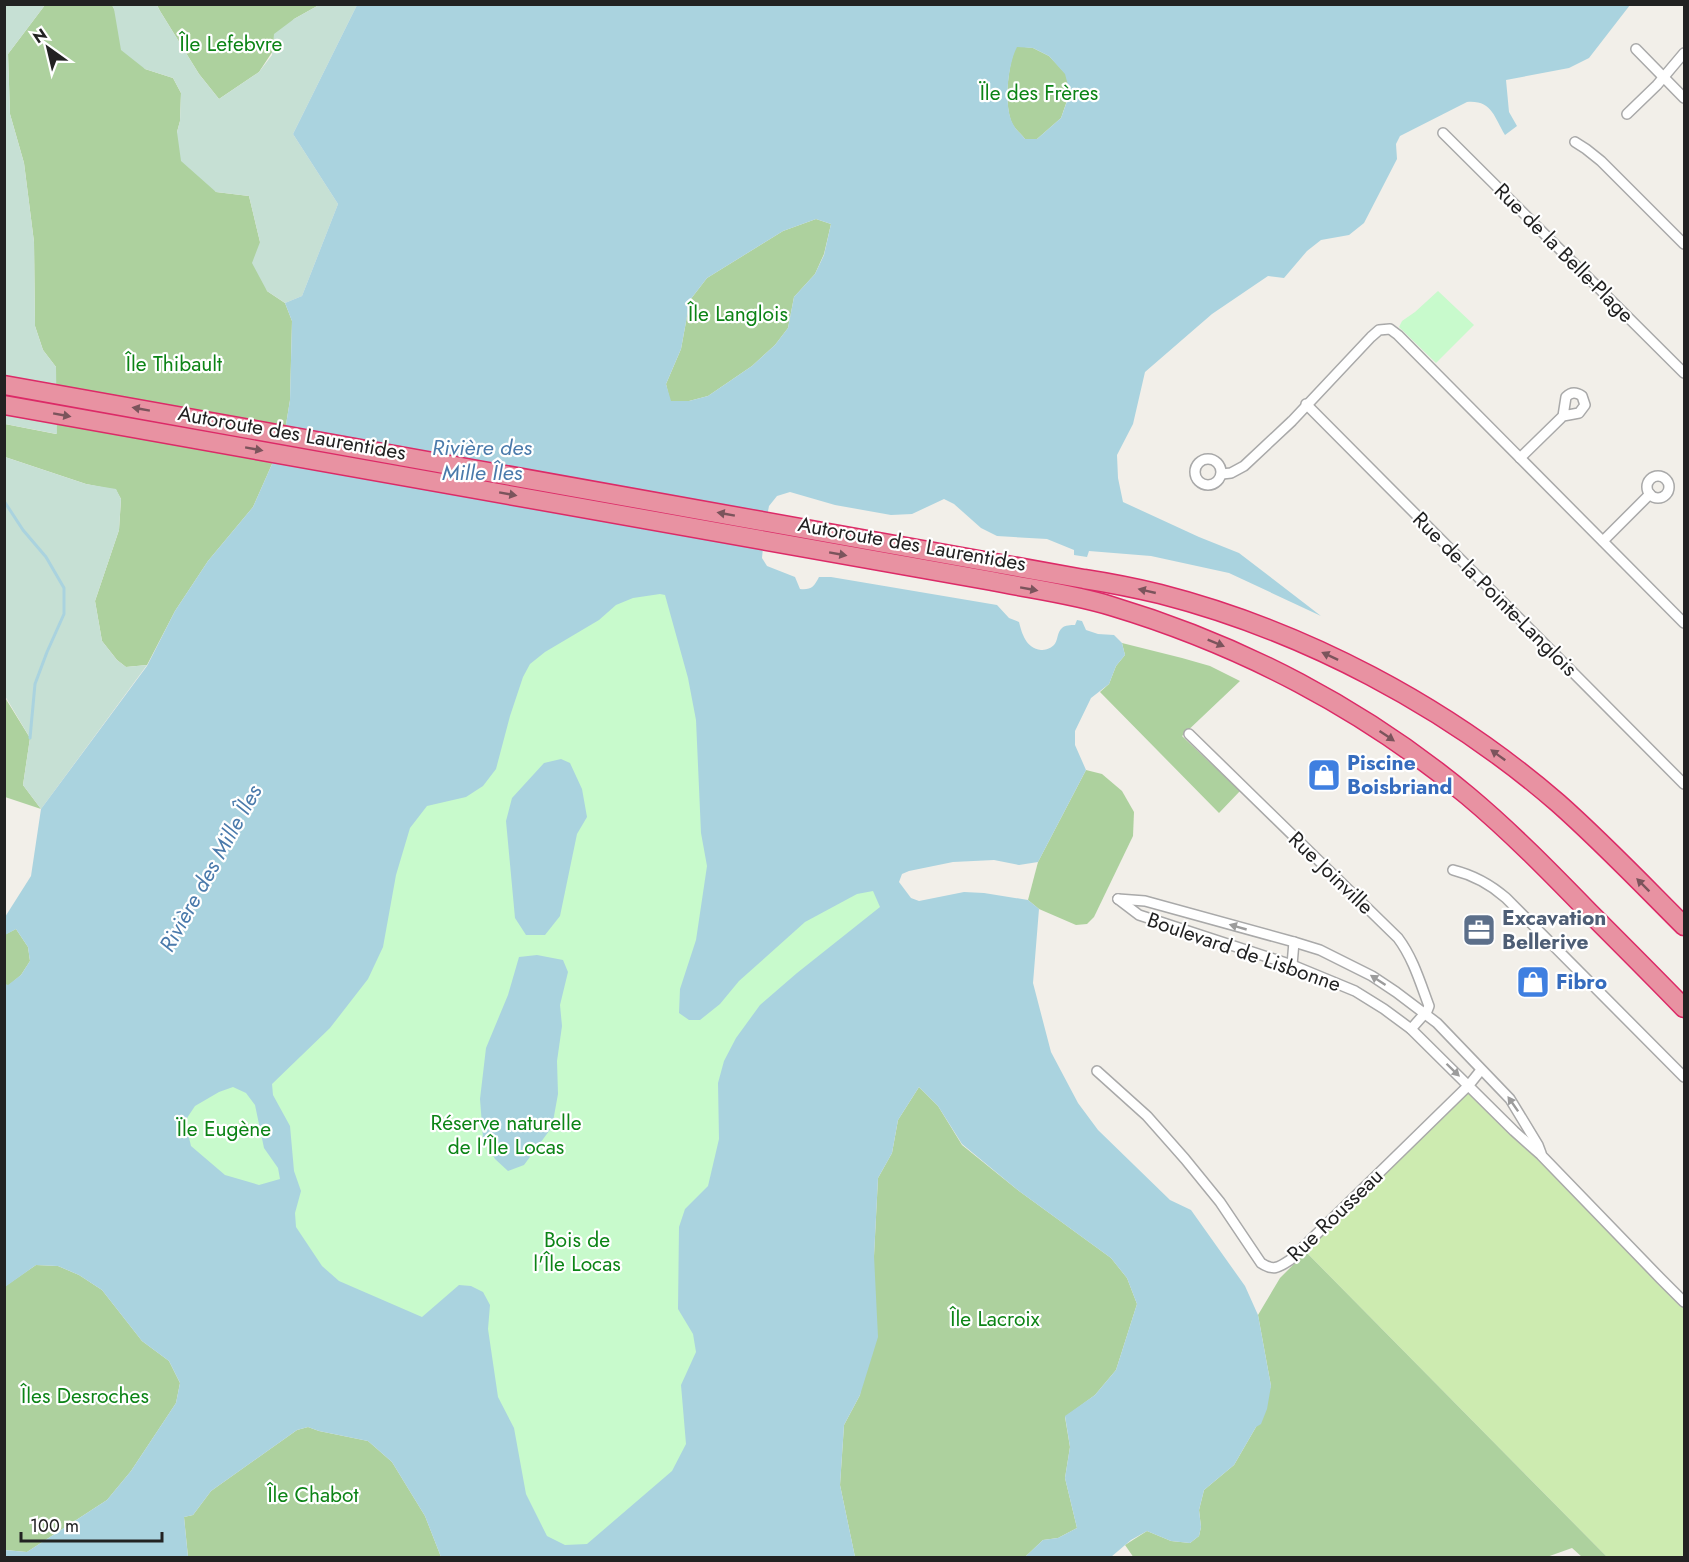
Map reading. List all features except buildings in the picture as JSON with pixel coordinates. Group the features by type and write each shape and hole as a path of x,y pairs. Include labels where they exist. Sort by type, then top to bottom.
{"highway":[{"name":"Autoroute des Laurentides","path":"4,385 1074,577 1160,594 1238,619 1330,656 1416,701 1461,729 1507,762 1556,802 1684,926"},
{"name":"Autoroute des Laurentides","path":"4,405 981,579 1101,603 1156,621 1208,640 1282,674 1384,734 1439,773 1528,850 1684,1008"}],"street":[{"path":"1636,49 1684,98"},
{"path":"1627,114 1684,53"},
{"name":"Rue de la Belle-Plage","path":"1443,133 1684,373"},
{"path":"1575,142 1601,161 1684,244"},
{"path":"1221,474 1231,474 1244,466 1292,421 1375,333 1383,329 1390,329 1684,621"},
{"name":"Rue de la Pointe-Langlois","path":"1306,404 1684,784"},
{"path":"1520,458 1563,416"},
{"path":"1603,541 1650,494"},
{"name":"Rue Joinville","path":"1189,734 1398,938 1413,963 1429,1006 1425,1015"},
{"path":"1453,870 1471,875 1506,898 1684,1077"},
{"name":"Boulevard de Lisbonne","path":"1541,1155 1538,1145 1510,1099 1437,1023 1372,976 1320,950 1294,942 1145,901 1118,899 1139,915 1292,964 1355,991 1384,1009 1411,1029 1541,1155 1684,1302"},
{"path":"1292,964 1294,942"},
{"path":"1411,1029 1425,1015"},
{"name":"Rue Rousseau","path":"1097,1071 1147,1116 1185,1159 1220,1202 1261,1263 1269,1268 1279,1267 1290,1260 1469,1085 1481,1070"}],"green space":[{"path":"4,5 45,5 8,54 10,114 24,163 34,242 35,326 43,350 56,367 57,434 5,424"},
{"name":"Île Thibault","path":"45,5 112,5 145,69 173,78 181,93 180,121 177,132 216,192 249,196 260,242 267,291 285,303 292,321 290,400 284,437 253,507 208,561 175,611 147,665 126,667 117,660 102,641 95,601 119,530 121,499 116,490 86,484 5,457 5,424 56,434 56,367 43,350 35,326 34,242 24,163 10,114 8,54"},
{"path":"112,5 157,5 199,74 219,99 259,72 272,55 274,34 294,19 319,5 357,5 293,134 338,204 302,296 285,303 267,291 252,263 260,242 249,196 216,192 181,161 177,132 180,121 181,93 173,78 145,69 121,50"},
{"name":"Île Lefebvre","path":"157,5 319,5 294,19 259,72 219,99 199,74"},
{"name":"Ïle des Frères","path":"1016,46 1033,48 1049,56 1066,74 1070,92 1061,118 1037,139 1025,139 1014,127 1010,117 1007,97 1011,63"},
{"name":"Île Langlois","path":"816,219 831,224 824,254 815,274 794,297 788,328 775,345 752,366 708,396 689,401 670,401 666,384 681,349 690,300 707,278 783,231"},
{"path":"1438,291 1474,325 1436,363 1399,327 1402,321"},
{"path":"5,457 86,484 116,489 121,499 119,530 95,601 102,641 117,660 126,667 147,665 41,809 23,785 30,738 5,696"},
{"name":"Réserve naturelle de l'Île Locas","path":"607,522 883,859 909,930 717,1474 610,1557 521,1557 168,1152 217,1062 369,861"},
{"path":"1122,643 1210,666 1240,681 1182,736 1240,791 1219,813 1100,692 1109,684 1116,666 1125,655"},
{"path":"4,696 30,738 23,785 41,809 5,797"},
{"path":"1086,770 1102,774 1122,791 1134,812 1133,836 1094,917 1087,924 1076,925 1039,909 1028,900 1038,862"},
{"path":"16,929 28,947 30,961 21,975 8,986 5,984 4,935"},
{"name":"Île Lacroix","path":"919,1087 938,1106 962,1145 1019,1191 1111,1258 1127,1278 1137,1304 1116,1370 1095,1395 1065,1417 1070,1447 1065,1478 1077,1528 1058,1538 1043,1540 1025,1557 855,1557 840,1485 844,1425 860,1395 874,1256 878,1178 892,1153 898,1120"},
{"path":"1468,1090 1684,1303 1684,1557 1607,1557 1306,1252"},
{"path":"1306,1252 1607,1557 1582,1557 1572,1548 1544,1558 1134,1558 1125,1545 1147,1531 1171,1541 1190,1543 1199,1536 1201,1527 1199,1510 1204,1490 1234,1465 1256,1427 1271,1386 1258,1315 1280,1278"},
{"name":"Îles Desroches","path":"36,1265 58,1266 79,1275 102,1290 142,1341 169,1361 180,1383 176,1403 131,1471 107,1500 27,1552 5,1550 4,1287"},
{"name":"Île Chabot","path":"308,1427 368,1441 392,1462 425,1516 441,1557 188,1557 184,1517 193,1515 211,1491 297,1430"}],"water":[{"name":"Rivière des Mille Îles","path":"357,5 1630,5 1589,58 1569,68 1506,80 1509,112 1517,126 1505,135 1495,116 1487,107 1475,102 1467,102 1400,136 1396,144 1397,159 1364,223 1349,235 1321,240 1307,251 1284,278 1268,276 1212,314 1145,372 1133,424 1117,455 1118,478 1123,502 1239,553 1321,616 1229,573 1151,556 1089,551 1087,557 1074,555 1074,550 1047,539 997,536 981,528 954,504 944,499 912,514 891,515 835,505 790,492 777,496 769,506 762,558 767,566 795,577 800,589 812,587 819,577 831,577 997,605 1009,618 1019,622 1023,636 1028,643 1041,650 1052,646 1060,630 1066,626 1075,625 1077,620 1082,621 1086,630 1098,634 1114,635 1122,643 1125,655 1116,666 1109,684 1091,698 1075,731 1075,745 1086,770 1038,862 1019,865 994,860 953,862 909,871 902,874 899,882 911,898 919,901 964,892 984,893 1028,900 1039,909 1033,983 1051,1052 1078,1103 1098,1130 1170,1200 1191,1210 1245,1286 1258,1315 1271,1386 1267,1409 1261,1424 1256,1427 1234,1465 1204,1490 1199,1510 1201,1527 1199,1536 1190,1543 1171,1541 1147,1531 1131,1540 1111,1557 1025,1557 1043,1540 1058,1538 1077,1528 1065,1478 1070,1447 1065,1416 1095,1395 1116,1370 1137,1304 1127,1278 1111,1258 1019,1191 962,1144 938,1106 919,1087 898,1120 892,1153 878,1178 874,1256 878,1337 860,1395 844,1425 840,1485 855,1557 441,1557 425,1516 392,1462 368,1441 308,1427 297,1430 211,1491 193,1515 184,1517 188,1557 5,1558 4,1550 27,1552 107,1500 131,1471 176,1403 180,1383 169,1361 142,1341 102,1290 79,1275 58,1266 36,1265 5,1287 5,984 8,985 21,975 30,961 28,947 16,929 5,935 5,917 31,876 41,809 147,666 175,611 208,561 253,507 284,437 290,400 292,321 285,303 302,296 338,204 293,134","holes":["1017,47 1033,48 1049,56 1065,74 1070,93 1061,118 1037,139 1025,139 1015,128 1010,116 1007,96","816,219 831,224 824,255 815,274 794,297 788,328 775,345 752,366 708,396 689,401 671,401 666,384 681,349 690,300 707,278 783,231","665,595 688,678 696,720 701,833 707,866 696,940 680,989 679,1013 689,1020 700,1020 720,1004 739,981 805,922 857,894 873,891 880,907 760,1005 736,1038 724,1061 718,1083 719,1139 708,1186 685,1209 679,1227 678,1309 693,1334 696,1352 681,1385 686,1444 672,1471 587,1544 565,1545 547,1536 526,1494 514,1428 498,1397 488,1329 490,1305 483,1292 471,1286 459,1285 422,1317 339,1281 322,1266 296,1227 295,1213 301,1191 294,1171 290,1126 273,1095 272,1084 330,1028 368,979 383,947 396,875 410,828 427,806 466,797 483,786 496,769 510,716 523,677 530,664 545,652 599,620 616,605 633,598","233,1087 246,1093 255,1105 264,1148 278,1168 280,1179 259,1185 225,1175 191,1146 185,1121 195,1106"]},
{"path":"561,759 570,763 582,789 587,817 577,834 560,916 545,935 526,935 515,918 506,821 512,798 544,763"},
{"path":"537,955 563,960 568,972 560,1005 562,1026 557,1061 558,1094 552,1127 524,1165 508,1171 495,1159 483,1138 480,1099 486,1048 508,995 519,957"}],"waterway":[{"path":"4,501 23,530 46,557 64,588 64,614 35,684 30,738"}],"place":[{"name":"Piscine Boisbriand","path":"1324,775"},
{"name":"Excavation Bellerive","path":"1479,930"},
{"name":"Fibro","path":"1533,982"}],"park label":[{"name":"Ïle Eugène","path":"224,1129"},
{"name":"Bois de l'Île Locas","path":"577,1252"}]}
